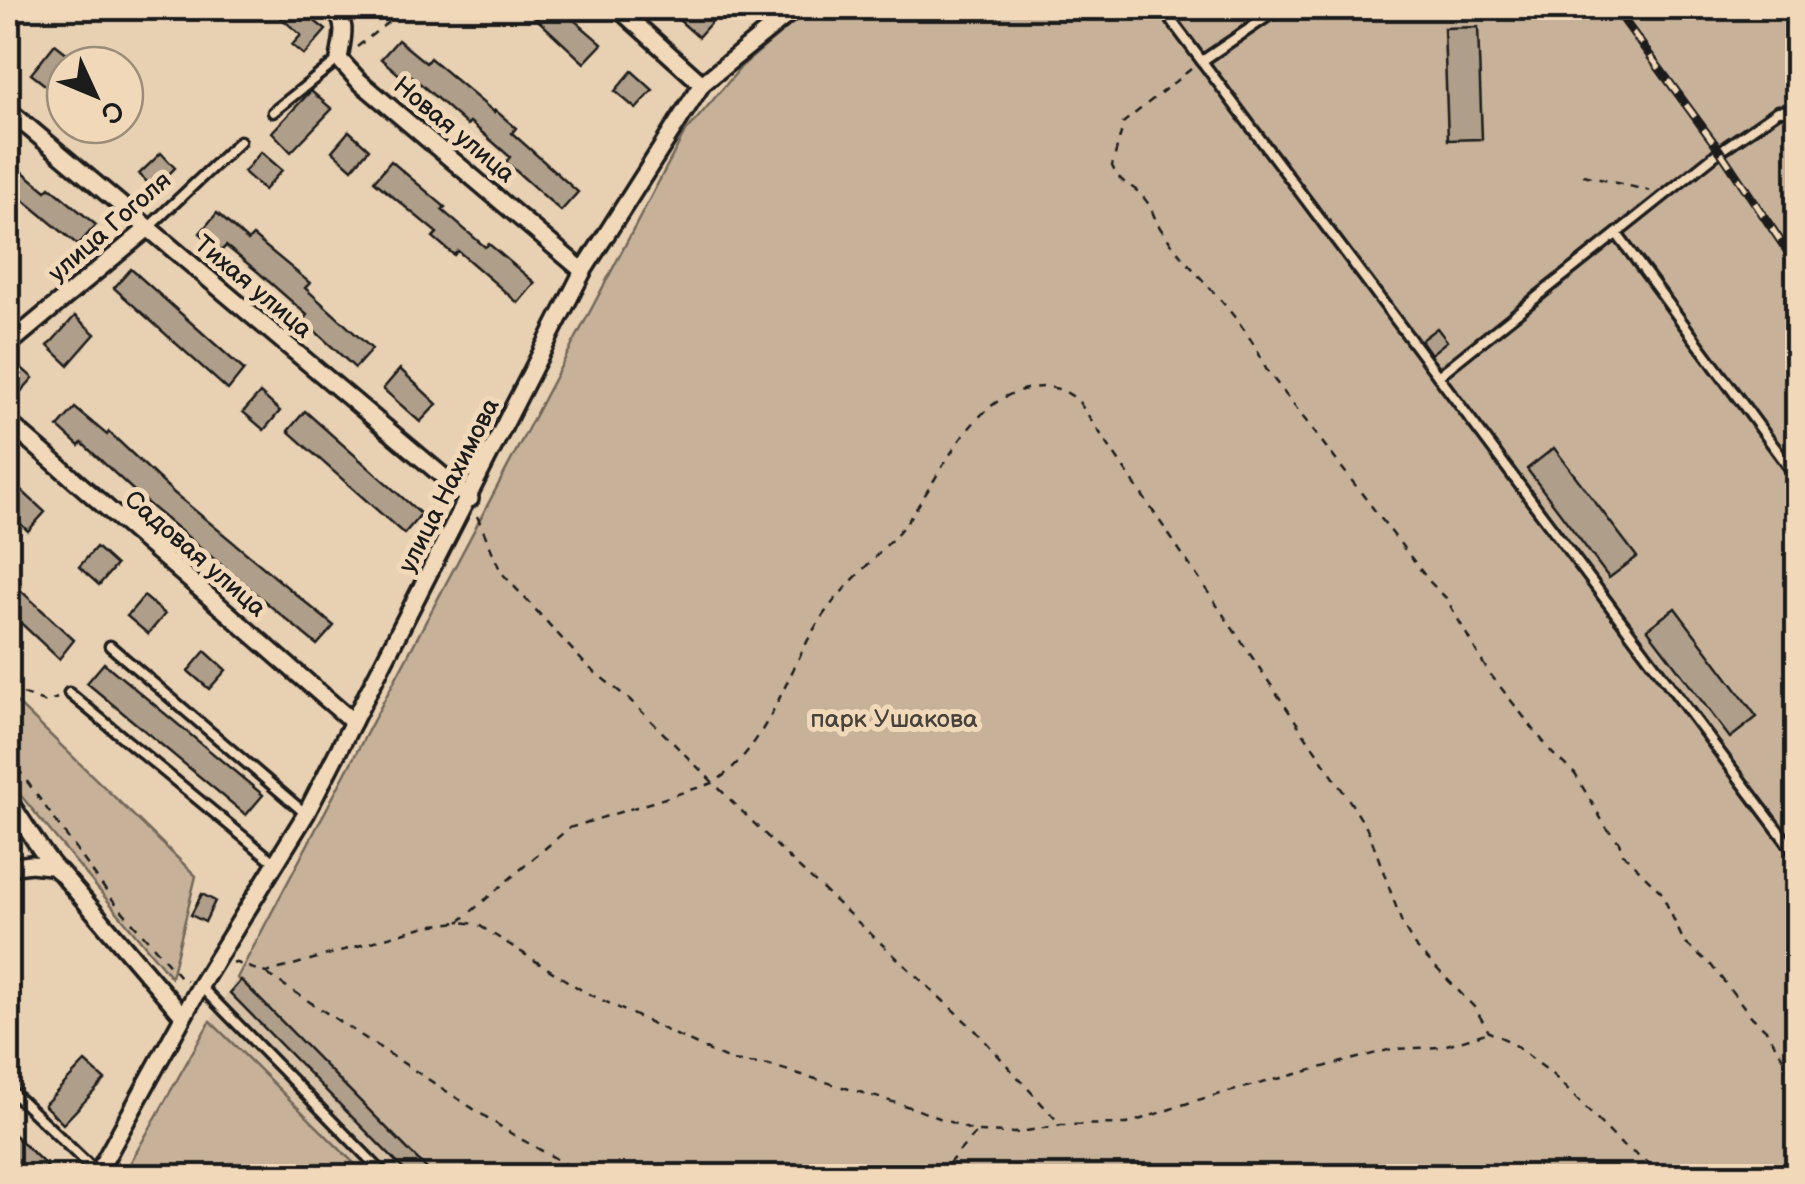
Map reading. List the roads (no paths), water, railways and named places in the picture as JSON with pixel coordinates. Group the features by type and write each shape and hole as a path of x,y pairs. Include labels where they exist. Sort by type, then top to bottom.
{"street":[{"path":"332,8 345,26 340,59"},
{"path":"618,8 702,84"},
{"name":"улица Нахимова","path":"97,1175 200,986 306,814 584,271 702,84 796,8"},
{"name":"Новая улица","path":"340,59 359,81 584,271"},
{"name":"Тихая улица","path":"8,110 470,499"},
{"name":"улица Гоголя","path":"8,345 147,229"},
{"name":"Садовая улица","path":"8,422 352,722"},
{"path":"8,800 40,844 49,866"},
{"path":"8,868 31,864 60,872 183,1016"}],"lane":[{"path":"1162,8 1798,857"},
{"path":"1202,61 1280,8"},
{"path":"274,112 340,59"},
{"path":"1438,376 1666,194 1778,111 1798,110"},
{"name":"улица Гоголя","path":"147,229 240,142"},
{"path":"1617,234 1798,479"},
{"path":"110,646 306,814"},
{"path":"68,693 274,862"},
{"path":"200,986 386,1176"},
{"path":"8,1088 97,1175"}],"railway":[{"path":"1615,8 1720,151 1798,267"}],"park label":[{"name":"парк Ушакова","path":"894,718"}]}
